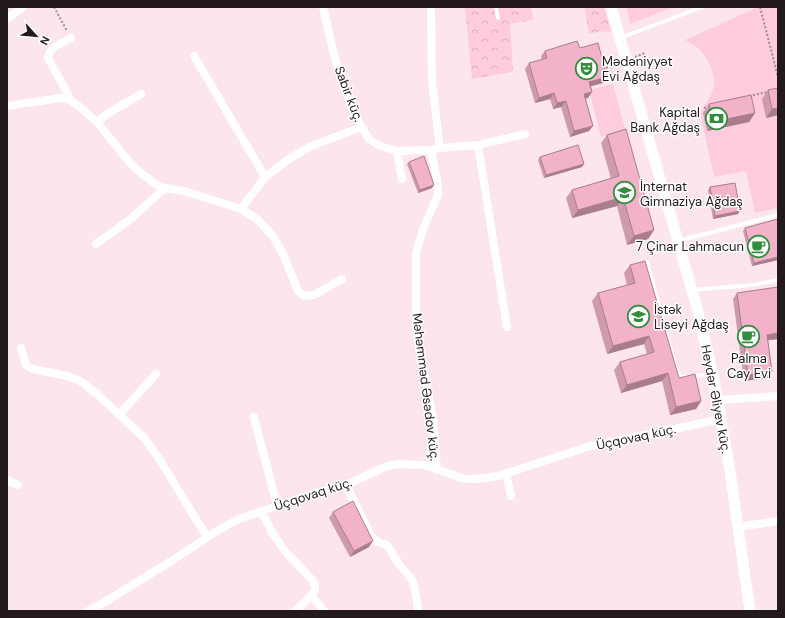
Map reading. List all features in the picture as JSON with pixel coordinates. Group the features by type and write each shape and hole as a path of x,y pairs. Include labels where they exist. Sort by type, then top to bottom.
{"main road":[{"name":"Heydər Əliyev küç.","path":"611,7 692,290 713,374 722,419 750,611"}],"street":[{"path":"7,18 23,7"},
{"name":"Sabir küç.","path":"323,7 334,55 345,89 355,116 369,139 380,146 397,151 431,150"},
{"path":"431,7 432,82 440,148"},
{"path":"70,100 48,58 48,53 53,48 71,38"},
{"path":"194,56 265,177"},
{"path":"96,122 141,94"},
{"path":"7,106 60,98 70,100 96,122 130,163 157,185 184,191 241,209 257,219 273,236 283,254 298,291 304,296 314,295 342,279"},
{"path":"241,209 265,177 289,159 311,146 362,127"},
{"path":"431,150 478,145 525,134"},
{"path":"478,145 507,327"},
{"name":"Məhəmməd Əsədov küç.","path":"431,150 438,180 438,195 423,229 416,254 416,330 433,418 437,470"},
{"path":"397,151 402,179"},
{"path":"96,244 132,218 165,188"},
{"path":"21,348 26,365 32,369 68,376 80,381 96,393 144,438 158,457 207,537"},
{"path":"119,415 156,374"},
{"path":"718,400 778,396"},
{"path":"254,417 277,506"},
{"name":"Üçqovaq küç.","path":"88,611 119,594 207,537 239,519 312,494 334,489 387,466 398,464 425,465 464,478 477,479 506,474 587,447 722,419"},
{"path":"506,474 511,496"},
{"path":"7,480 18,485"},
{"path":"346,484 371,536 376,541 387,545 402,568 410,577 414,584 418,609"},
{"path":"262,511 273,534 285,551 313,581 315,586 311,595 294,611"},
{"path":"738,527 778,522"},
{"path":"311,595 324,611"}],"lane":[{"path":"496,7 498,18"},
{"path":"620,38 702,7"},
{"path":"678,241 778,215"},
{"path":"647,262 676,369 680,376 685,377 713,374"},
{"path":"692,290 753,285 778,280"}],"path":[{"path":"54,7 71,38"},
{"path":"760,7 778,77"},
{"path":"748,97 771,91"},
{"path":"704,108 711,106"}],"green space":[{"path":"465,7 531,7 533,20 510,24 513,72 472,79"},
{"path":"584,7 604,7 611,31 589,33"},
{"path":"626,7 674,7 630,24"},
{"path":"758,7 778,7 778,208 755,213 746,171 714,177 700,112 712,91 714,79 710,66 703,54 697,47 685,40"},
{"path":"613,84 625,130 601,137 589,90"}],"building":[{"path":"577,41 580,48 598,43 607,77 589,82 592,92 584,94 593,126 574,131 566,101 557,103 554,93 539,98 529,63 547,58 545,51"},
{"path":"778,88 778,108 772,109 768,90"},
{"path":"751,95 755,113 713,122 709,104"},
{"path":"626,129 654,230 634,236 623,197 578,210 572,190 619,176 607,135"},
{"path":"578,145 584,164 546,175 540,157"},
{"path":"424,156 434,185 420,190 409,162"},
{"path":"735,183 740,211 715,216 710,187"},
{"path":"778,219 778,257 754,263 745,228"},
{"path":"645,261 679,378 695,374 701,401 676,407 668,373 627,385 620,362 654,352 649,336 613,346 598,293 635,283 630,265"},
{"path":"778,287 778,333 767,335 772,372 748,375 737,293"},
{"path":"353,501 373,541 354,551 333,512"}],"place":[{"name":"Mədəniyyət Evi Ağdaş","path":"586,68"},
{"name":"Kapital Bank Ağdaş","path":"716,119"},
{"name":"İnternat Gimnaziya Ağdaş","path":"625,193"},
{"name":"7 Çinar Lahmacun","path":"759,246"},
{"name":"İstək Liseyi Ağdaş","path":"638,316"},
{"name":"Palma Cay Evi","path":"749,336"}]}
